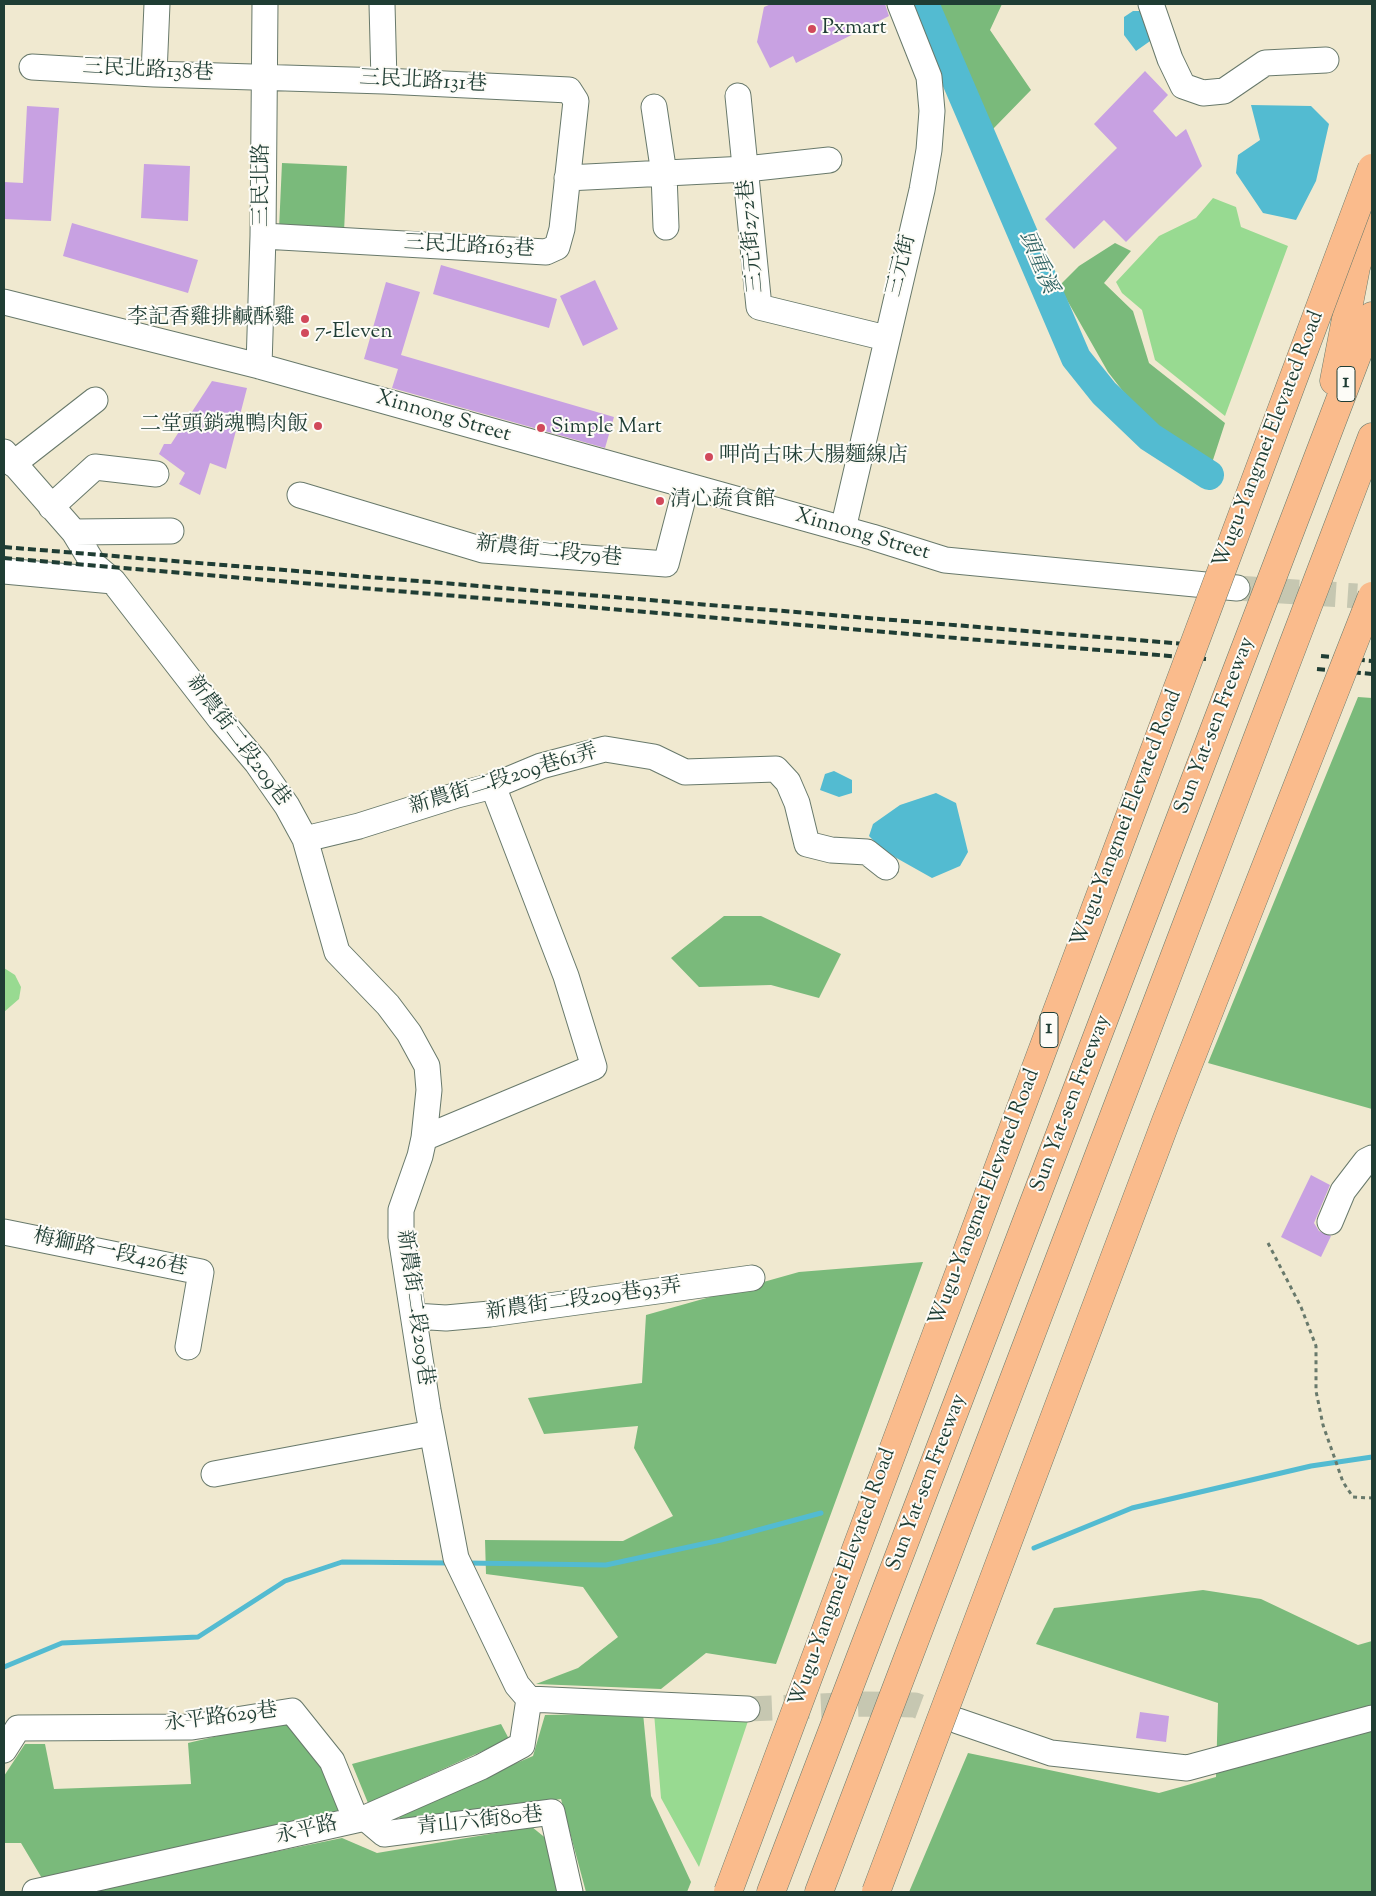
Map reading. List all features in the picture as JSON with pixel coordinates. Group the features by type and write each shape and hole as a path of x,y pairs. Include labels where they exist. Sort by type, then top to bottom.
{"highway":[{"name":"Wugu-Yangmei Elevated Road","path":"728,1892 1372,168"},
{"path":"1320,452 1356,267 1372,217"},
{"name":"Sun Yat-sen Freeway","path":"772,1892 1372,316"},
{"name":"Sun Yat-sen Freeway","path":"819,1892 1372,437"},
{"path":"876,1892 1166,1121 1367,596"}],"street":[{"path":"154,74 157,4"},
{"name":"三民北路","path":"259,366 263,236 265,4"},
{"path":"382,4 384,81"},
{"name":"三元街","path":"843,529 922,190 929,150 932,111 929,77 900,4"},
{"path":"1151,4 1170,59 1183,86 1203,93 1224,91 1265,63 1326,60"},
{"name":"三民北路138巷","path":"32,67 154,74 264,77"},
{"name":"三民北路131巷","path":"264,77 568,90 576,101"},
{"name":"三元街272巷","path":"738,96 759,307 886,338"},
{"name":"三民北路163巷","path":"263,236 546,252 557,247 562,229 576,101"},
{"path":"654,107 664,174 666,227"},
{"path":"567,178 746,169 829,160"},
{"name":"Xinnong Street","path":"4,302 259,366 686,487 843,529 945,560 1237,588"},
{"path":"9,458 96,400"},
{"name":"新農街二段209巷","path":"9,458 74,532 94,564 113,581 220,719 257,763 288,806 305,839 336,952 388,1005 410,1033 427,1066 429,1090 424,1138 420,1156 401,1210 401,1237 432,1433 460,1566 517,1685 529,1699"},
{"path":"51,507 96,467 156,474"},
{"name":"新農街二段79巷","path":"300,495 484,550 666,564 686,487"},
{"path":"74,532 171,531"},
{"path":"4,571 113,581"},
{"name":"新農街二段209巷61弄","path":"305,839 358,826 493,786 542,766 605,749 654,757 685,772 776,770 788,782 797,803 807,844 830,850 867,852 886,867"},
{"path":"424,1138 594,1067 566,976 493,786"},
{"path":"1330,1222 1343,1191 1366,1161 1372,1158"},
{"name":"梅獅路一段426巷","path":"4,1232 201,1272 188,1347"},
{"name":"新農街二段209巷93弄","path":"414,1316 446,1318 490,1314 752,1278"},
{"path":"214,1474 432,1433"},
{"path":"529,1699 747,1709"},
{"name":"永平路","path":"35,1892 361,1819 482,1767 522,1745 529,1699"},
{"name":"永平路629巷","path":"4,1750 18,1728 192,1727 292,1711 332,1761 361,1819"},
{"path":"958,1721 1051,1753 1187,1768 1372,1718"},
{"name":"青山六街80巷","path":"361,1819 384,1834 552,1812 570,1892"}],"path":[{"path":"1268,1243 1301,1307 1316,1346 1316,1391 1323,1425 1338,1471 1353,1497 1372,1498"}],"green space":[{"path":"939,4 1002,4 990,30 1031,90 993,129"},
{"path":"282,163 347,166 344,232 279,229"},
{"path":"1213,198 1236,207 1241,227 1288,246 1225,416 1155,360 1142,310 1122,293 1116,282 1159,236 1196,218"},
{"path":"1115,243 1131,251 1104,283 1133,311 1149,363 1225,423 1212,463 1143,417 1108,372 1059,286 1079,266"},
{"path":"1358,697 1372,698 1372,1109 1208,1063"},
{"path":"724,916 761,916 841,954 819,998 771,985 699,987 671,958"},
{"path":"4,968 15,975 21,987 19,999 4,1012"},
{"path":"923,1262 776,1664 706,1653 661,1689 536,1684 578,1668 618,1637 583,1587 486,1574 485,1540 623,1541 673,1516 634,1448 638,1426 544,1434 528,1398 642,1383 646,1315 799,1272"},
{"path":"1203,1590 1261,1599 1358,1645 1372,1641 1372,1892 909,1892 968,1753 1159,1793 1216,1777 1218,1703 1036,1644 1054,1608"},
{"path":"643,1713 651,1796 691,1882 687,1892 586,1892 561,1799 403,1823 397,1814 533,1756 545,1715"},
{"path":"654,1713 748,1721 699,1867 661,1798"},
{"path":"285,1720 325,1765 339,1811 43,1880 21,1843 4,1843 4,1776 25,1744 45,1744 54,1789 191,1784 188,1743"},
{"path":"501,1724 509,1739 368,1803 352,1764"},
{"path":"532,1827 548,1840 561,1892 80,1892 342,1838 377,1853"}],"water":[{"path":"1133,11 1145,11 1153,39 1136,51 1124,35 1124,17"},
{"path":"1251,105 1311,106 1329,124 1316,181 1296,220 1263,213 1236,173 1238,155 1260,140"},
{"path":"834,771 852,780 852,793 839,797 820,790 825,774"},
{"path":"936,793 956,803 968,852 960,866 932,878 884,851 869,836 873,824 900,805"}],"building":[{"name":"Pxmart","path":"771,4 885,4 889,16 796,63 793,56 770,68 757,42 764,7"},
{"path":"1145,71 1168,95 1153,111 1176,137 1186,129 1202,166 1126,242 1104,220 1074,249 1045,219 1117,148 1094,124"},
{"path":"27,106 59,108 51,221 4,219 4,182 23,183"},
{"path":"144,164 190,166 188,221 141,218"},
{"path":"72,223 198,260 188,293 63,256"},
{"path":"441,265 557,299 549,328 433,294"},
{"path":"595,280 618,329 583,346 560,296"},
{"path":"386,282 420,292 401,355 614,417 605,448 392,388 398,369 364,359"},
{"path":"212,381 247,388 226,469 210,463 200,495 179,484 185,473 159,454 164,444 171,444"},
{"path":"1311,1175 1330,1185 1314,1223 1319,1231 1331,1236 1321,1257 1281,1237"},
{"path":"1140,1712 1169,1716 1166,1742 1136,1738"}],"waterway":[{"name":"頭重溪","path":"924,4 1076,358 1104,393 1150,437 1209,475"},
{"path":"1034,1548 1132,1508 1311,1466 1372,1457"},
{"path":"467,1563 606,1565 721,1540 821,1513"},
{"path":"4,1667 62,1643 198,1637 285,1581 342,1562 451,1563"}],"tunnel":[{"path":"1237,588 1357,596"},
{"path":"747,1709 865,1704 915,1705 958,1721"}],"railway":[{"path":"4,547 1209,646"},
{"path":"4,558 1206,659"},
{"path":"1321,656 1372,661"},
{"path":"1317,669 1372,674"}],"place":[{"name":"Pxmart","path":"812,29"},
{"name":"李記香雞排鹹酥雞","path":"305,319"},
{"name":"7-Eleven","path":"305,333"},
{"name":"二堂頭銷魂鴨肉飯","path":"318,426"},
{"name":"Simple Mart","path":"541,428"},
{"name":"呷尚古味大腸麵線店","path":"709,457"},
{"name":"清心蔬食館","path":"660,501"}]}
